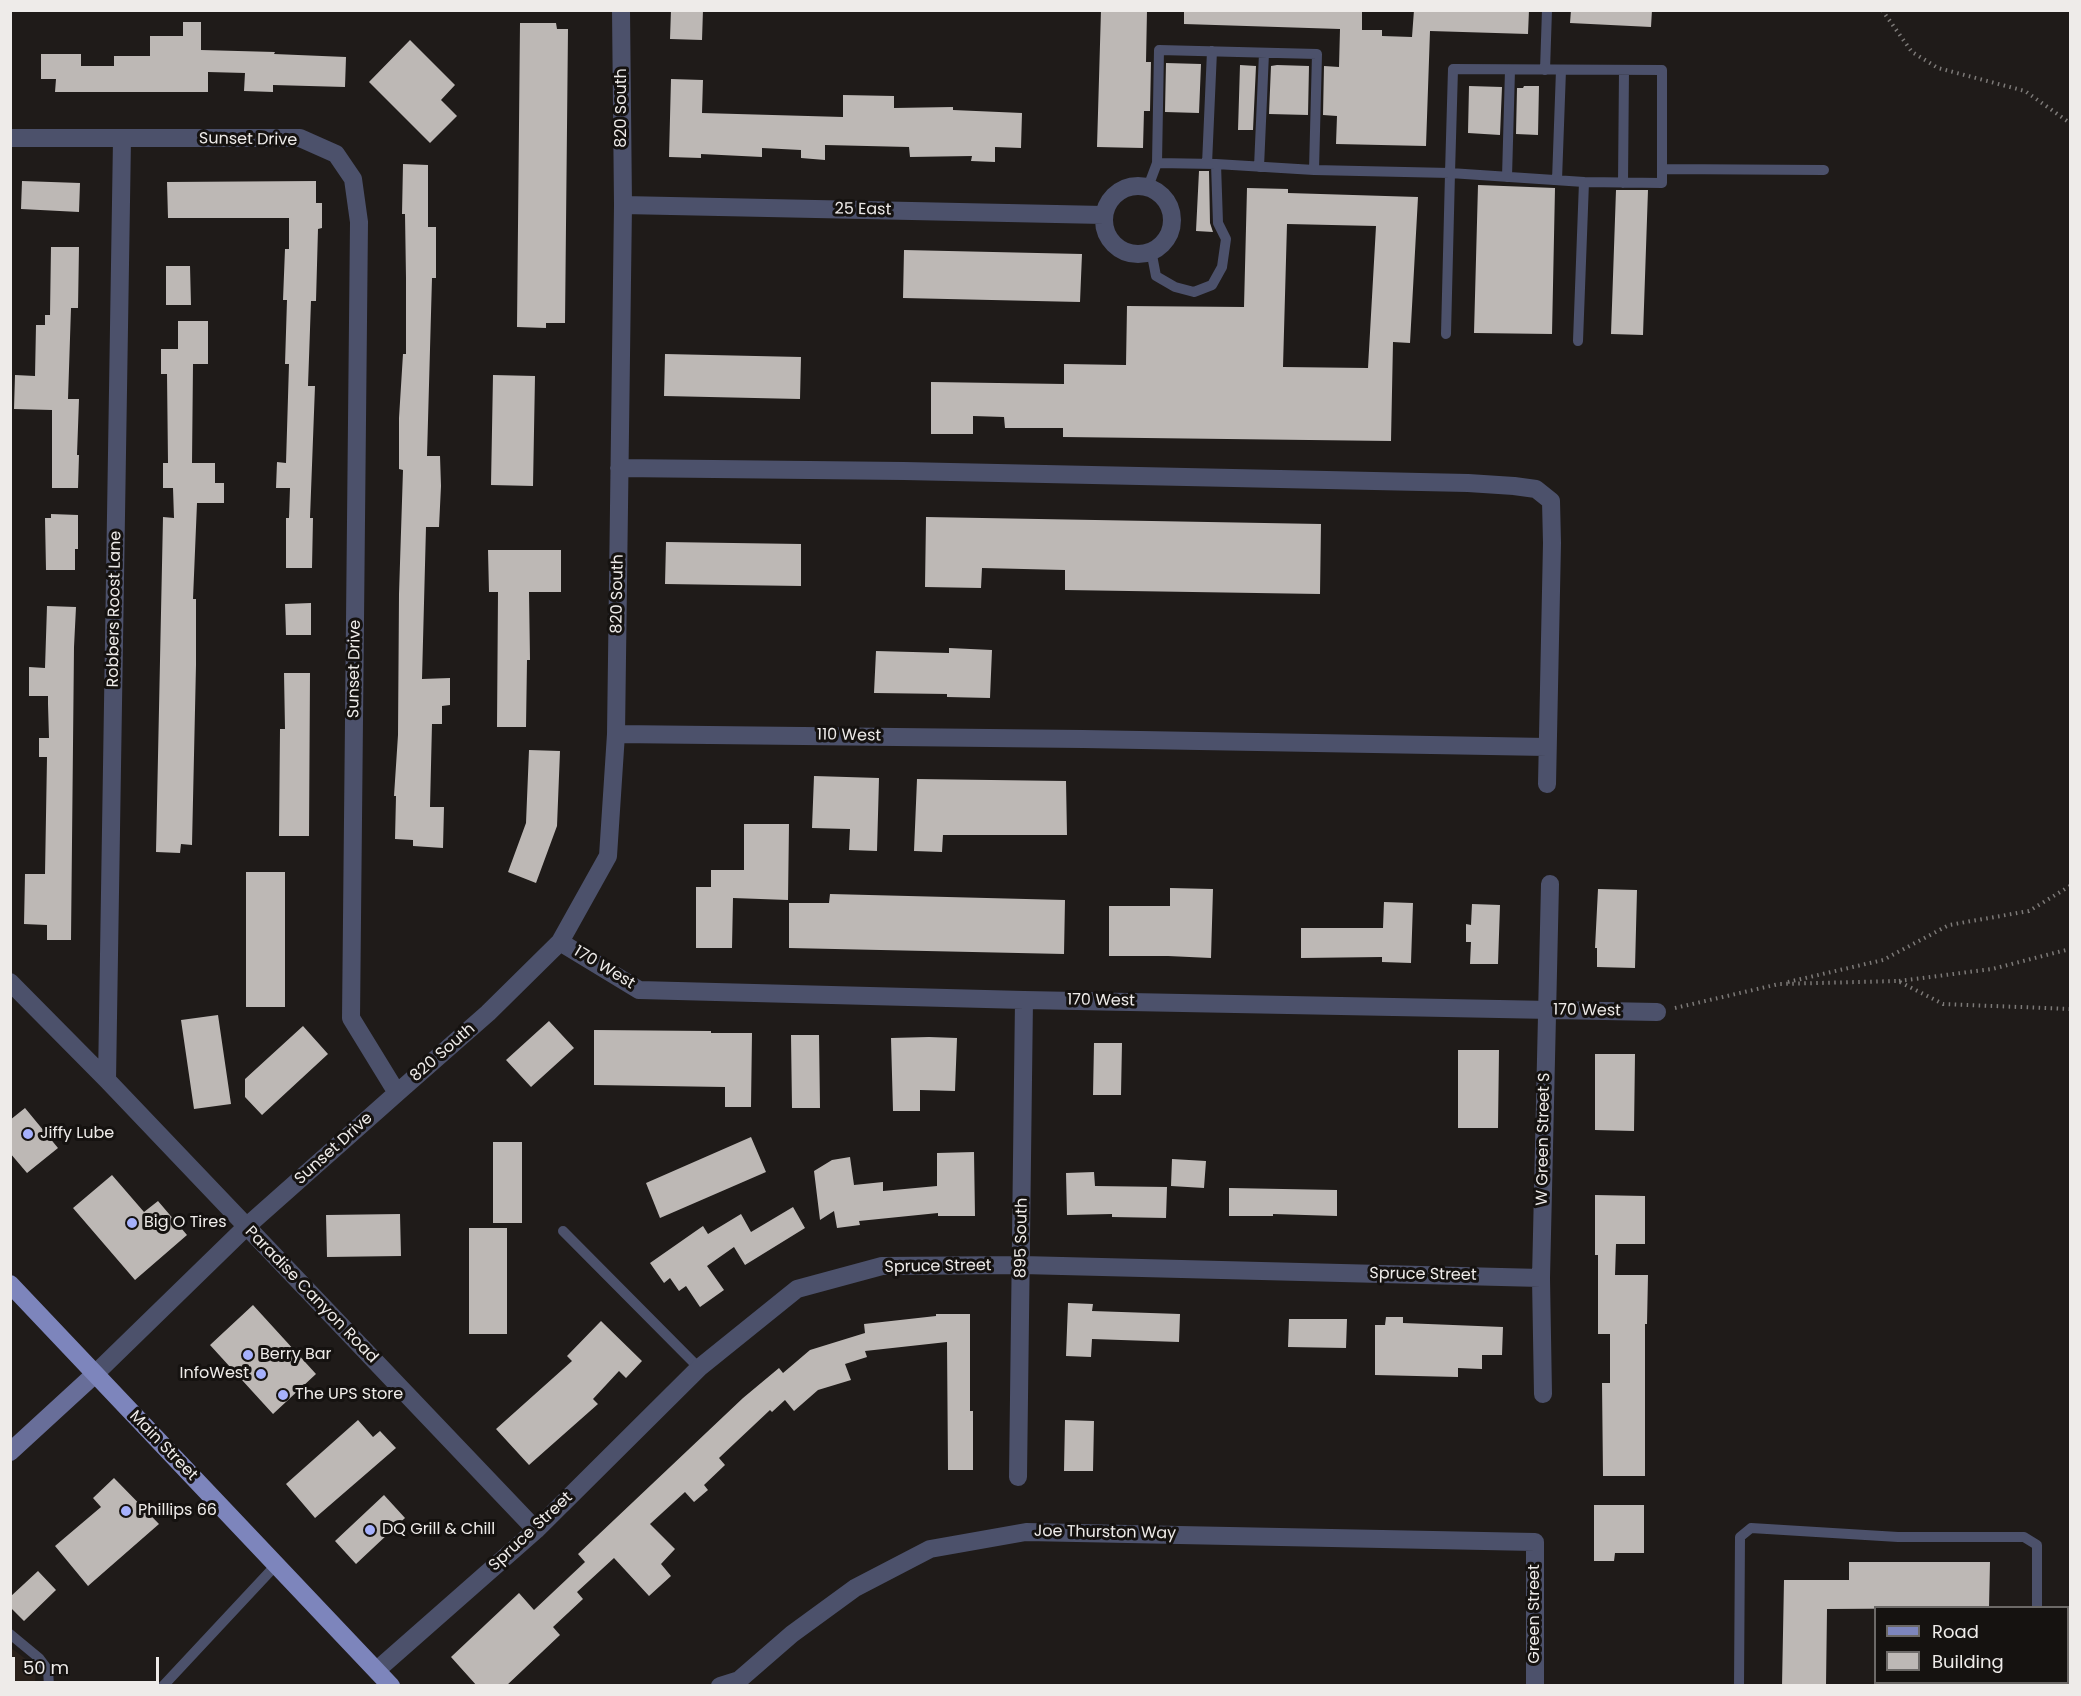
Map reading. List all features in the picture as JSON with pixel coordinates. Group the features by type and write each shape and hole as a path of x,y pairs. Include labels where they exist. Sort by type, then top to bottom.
{"main road":[{"name":"Main Street","path":"10,1284 391,1686"}],"street":[{"name":"820 South","path":"398,1093 488,1013 560,942 608,856 616,734 622,205 621,10"},
{"name":"Sunset Drive","path":"10,138 300,138 336,154 353,179 359,222 351,1018 398,1093 246,1227 95,1374"},
{"name":"Robbers Roost Lane","path":"107,1080 122,139"},
{"path":"1148,187 1166,201 1171,223 1168,234 1161,244 1151,250 1131,253 1113,243 1107,235 1104,215 1115,194 1125,188 1148,187"},
{"name":"25 East","path":"622,205 1104,215"},
{"path":"619,468 904,471 1433,482 1536,489 1551,501 1546,784"},
{"name":"110 West","path":"616,734 1547,747"},
{"name":"W Green Street S","path":"1543,1395 1540,1278 1550,884"},
{"name":"170 West","path":"560,942 639,990 1657,1012"},
{"name":"Paradise Canyon Road","path":"10,982 107,1080 536,1530"},
{"name":"895 South","path":"1018,1477 1024,1000"},
{"name":"Spruce Street","path":"377,1670 536,1530 699,1368 797,1290 882,1266 1022,1265 1540,1278"},
{"path":"10,1452 95,1374"},
{"name":"Joe Thurston Way","path":"720,1686 739,1680 792,1634 855,1588 930,1549 973,1541 1026,1532 1535,1542"},
{"name":"Green Street","path":"1535,1542 1535,1686"}],"lane":[{"path":"1545,70 1547,10"},
{"path":"1148,187 1157,163 1159,50 1317,54 1314,170"},
{"path":"1151,250 1156,276 1174,287 1194,292 1212,285 1222,267 1226,239 1218,223 1212,164 1212,51"},
{"path":"1259,167 1264,53"},
{"path":"1157,163 1450,173 1584,182 1662,183 1662,70 1453,69 1450,173 1446,334"},
{"path":"1507,177 1510,70"},
{"path":"1557,180 1561,70"},
{"path":"1623,183 1624,70"},
{"path":"1662,169 1824,170"},
{"path":"1578,341 1584,182"},
{"path":"563,1231 699,1368"},
{"path":"1739,1686 1740,1537 1751,1528 1898,1537 2024,1537 2037,1545 2037,1606"},
{"path":"163,1686 276,1565"},
{"path":"10,1634 39,1658 48,1670 49,1686"}],"path":[{"path":"1882,10 1912,52 1929,63 1938,68 2025,91 2070,123"},
{"path":"1657,1012 1883,960 1948,925 2029,911 2070,886"},
{"path":"1779,984 1898,981 1992,969 2070,949"},
{"path":"1898,981 1943,1004 2070,1009"}],"shaded area":[{"path":"10,1647 36,1667 35,1685 11,1685"}],"building":[{"path":"671,10 703,10 702,40 670,39"},
{"path":"1101,10 1147,10 1146,62 1151,62 1150,111 1144,111 1143,148 1097,147"},
{"path":"1184,10 1362,10 1362,30 1382,30 1382,36 1412,37 1414,10 1529,10 1528,34 1430,31 1426,146 1336,144 1337,116 1323,115 1324,66 1339,67 1340,29 1184,24"},
{"path":"1571,10 1652,10 1651,27 1570,23"},
{"path":"183,22 201,22 201,50 346,57 345,87 273,85 273,92 244,91 245,73 208,72 208,92 55,92 56,79 41,79 41,54 81,54 81,66 114,66 114,56 150,56 150,36 183,36"},
{"path":"520,23 556,23 557,29 568,29 565,323 546,323 546,328 517,327"},
{"path":"410,40 455,85 441,100 457,116 430,143 369,82"},
{"path":"1166,63 1201,64 1199,113 1165,112"},
{"path":"1240,65 1256,66 1253,130 1238,130"},
{"path":"1271,66 1309,66 1308,115 1269,114"},
{"path":"671,79 703,80 702,113 843,117 843,95 894,96 894,108 953,107 953,110 1022,113 1021,148 995,147 995,162 971,161 972,156 910,157 909,147 825,145 825,160 801,158 801,150 762,148 762,157 701,154 701,158 669,157"},
{"path":"1469,86 1502,87 1500,135 1468,133"},
{"path":"1539,86 1538,135 1516,134 1517,88"},
{"path":"403,164 428,165 428,227 436,227 436,278 432,278 427,456 440,456 441,486 439,527 426,527 422,679 450,678 450,705 442,706 442,724 432,724 430,807 444,807 443,848 413,846 413,840 395,839 396,796 394,796 398,735 403,470 399,469 399,418 403,354 406,354"},
{"path":"1199,171 1209,171 1210,223 1213,232 1196,231"},
{"path":"22,181 80,183 79,212 21,209"},
{"path":"316,181 316,203 322,203 322,228 318,229 316,301 311,301 308,386 315,386 310,518 313,518 312,568 286,568 286,518 289,518 290,488 276,488 277,462 286,463 289,364 285,364 287,300 283,300 285,249 289,249 289,218 168,218 167,182"},
{"path":"1478,185 1555,188 1552,334 1474,333"},
{"path":"1247,188 1288,189 1288,193 1418,197 1410,343 1393,342 1391,441 1063,437 1063,428 1005,428 1004,417 973,416 973,434 931,434 931,382 1064,384 1064,364 1126,365 1127,306 1244,307","holes":["1287,224 1376,226 1368,368 1283,367"]},
{"path":"1616,190 1648,190 1643,335 1611,334"},
{"path":"51,247 79,247 78,308 71,308 68,399 79,399 78,488 52,488 52,410 14,409 15,375 35,376 36,325 45,325 45,315 50,315"},
{"path":"904,250 1082,254 1080,302 903,298"},
{"path":"166,266 190,266 191,305 166,305"},
{"path":"178,321 208,321 208,364 193,364 192,463 215,463 215,483 224,483 224,503 197,503 193,599 196,599 196,665 192,845 181,844 180,853 156,852 163,517 174,518 173,488 163,488 163,463 168,463 167,374 161,374 161,349 178,349"},
{"path":"665,354 801,357 800,399 664,396"},
{"path":"493,375 535,376 533,486 491,485"},
{"path":"51,514 78,515 78,549 75,549 75,570 46,570 45,518 51,518"},
{"path":"926,517 1321,524 1320,594 1065,590 1065,570 982,568 981,588 925,587"},
{"path":"666,542 801,544 801,586 665,584"},
{"path":"488,550 561,550 561,592 529,592 530,660 527,660 526,727 497,727 498,592 489,592"},
{"path":"311,603 311,635 286,635 285,604"},
{"path":"47,606 76,607 71,940 47,940 47,925 24,924 25,874 45,874 47,757 39,757 39,738 49,738 48,696 29,696 29,667 45,668"},
{"path":"949,648 992,650 990,698 947,697 947,694 874,693 876,651 949,653"},
{"path":"284,673 310,673 309,836 279,836 280,729 285,729"},
{"path":"529,750 560,751 557,826 536,883 508,872 526,823"},
{"path":"814,776 879,778 877,851 849,850 850,829 812,828"},
{"path":"917,779 1066,781 1067,835 943,835 942,852 914,851"},
{"path":"744,824 789,824 788,900 733,898 732,948 696,948 696,887 711,887 711,870 744,870"},
{"path":"246,872 285,872 285,1007 246,1007"},
{"path":"1170,888 1213,889 1211,958 1109,956 1109,906 1170,906"},
{"path":"1598,889 1637,890 1635,968 1597,967 1597,948 1595,948"},
{"path":"830,894 1065,900 1064,954 789,948 789,903 829,903"},
{"path":"1384,902 1413,903 1411,963 1382,962 1382,957 1301,958 1301,928 1383,928"},
{"path":"1472,904 1500,905 1498,964 1470,964 1471,942 1466,942 1466,924 1471,925"},
{"path":"218,1015 231,1104 194,1109 181,1020"},
{"path":"549,1021 574,1048 531,1087 506,1060"},
{"path":"303,1026 328,1054 262,1115 245,1097 245,1079"},
{"path":"594,1030 752,1033 751,1107 725,1107 725,1087 594,1085"},
{"path":"791,1035 819,1035 820,1108 792,1108"},
{"path":"891,1038 957,1038 955,1091 920,1090 920,1111 893,1111"},
{"path":"1094,1043 1122,1043 1121,1095 1093,1095"},
{"path":"1458,1050 1499,1050 1498,1128 1458,1128"},
{"path":"1595,1054 1635,1054 1634,1131 1595,1130"},
{"name":"Jiffy Lube","path":"25,1108 58,1148 27,1173 10,1153 10,1120"},
{"path":"751,1137 766,1172 660,1218 646,1183"},
{"path":"493,1142 522,1142 522,1223 493,1223"},
{"path":"974,1152 975,1216 938,1216 938,1213 859,1221 860,1225 837,1228 834,1211 820,1220 814,1171 832,1160 850,1157 854,1185 883,1182 883,1191 937,1186 937,1153"},
{"path":"1172,1159 1206,1161 1204,1188 1171,1186"},
{"path":"1094,1172 1095,1186 1167,1187 1166,1218 1112,1217 1112,1214 1067,1215 1066,1173"},
{"name":"Big O Tires","path":"112,1175 144,1212 158,1201 187,1235 135,1280 73,1208"},
{"path":"1229,1188 1337,1190 1337,1216 1273,1214 1273,1216 1229,1216"},
{"path":"1595,1195 1645,1196 1645,1244 1616,1244 1615,1275 1648,1275 1647,1324 1645,1324 1645,1476 1603,1476 1602,1383 1610,1383 1610,1334 1598,1334"},
{"path":"793,1207 805,1228 745,1265 734,1247 707,1266 724,1290 700,1307 686,1286 679,1291 670,1278 664,1283 650,1263 703,1226 708,1234 741,1214 751,1232"},
{"path":"400,1214 401,1256 327,1257 326,1215"},
{"path":"469,1228 507,1228 507,1334 469,1334"},
{"path":"1068,1303 1093,1304 1092,1311 1180,1314 1179,1342 1092,1339 1091,1357 1066,1356"},
{"path":"253,1305 316,1374 273,1414 210,1345"},
{"path":"936,1314 970,1314 970,1411 973,1411 973,1470 948,1470 947,1342 865,1351 867,1357 845,1364 851,1380 818,1390 794,1411 785,1400 772,1412 770,1410 719,1458 725,1465 704,1485 708,1490 694,1502 685,1492 650,1524 675,1549 661,1564 671,1576 649,1596 614,1558 577,1592 583,1599 553,1627 560,1635 506,1686 477,1686 451,1657 519,1593 534,1610 585,1562 578,1554 743,1398 779,1368 783,1373 810,1350 865,1333 864,1324 936,1316"},
{"path":"1386,1317 1403,1317 1403,1323 1503,1327 1502,1355 1482,1355 1482,1369 1458,1368 1458,1377 1375,1375 1375,1325 1385,1325"},
{"path":"1289,1319 1347,1319 1346,1348 1288,1347"},
{"path":"601,1321 642,1361 626,1378 619,1371 593,1399 598,1404 529,1465 496,1429 572,1361 567,1356"},
{"path":"358,1420 373,1437 380,1431 396,1448 315,1518 286,1484"},
{"path":"1065,1420 1094,1421 1093,1471 1064,1471"},
{"path":"114,1478 159,1524 88,1586 55,1546 101,1507 93,1498"},
{"name":"DQ Grill & Chill","path":"384,1495 405,1518 356,1564 335,1541"},
{"path":"1594,1505 1644,1505 1644,1553 1615,1553 1614,1561 1594,1561"},
{"path":"1849,1562 1990,1562 1989,1606 1874,1606 1874,1609 1827,1609 1826,1686 1782,1686 1784,1580 1849,1580"},
{"path":"38,1571 56,1590 24,1621 10,1607 10,1597"}],"place":[{"name":"Jiffy Lube","path":"28,1134"},
{"name":"Big O Tires","path":"132,1223"},
{"name":"Berry Bar","path":"248,1355"},
{"name":"InfoWest","path":"261,1374"},
{"name":"The UPS Store","path":"283,1395"},
{"name":"Phillips 66","path":"126,1511"},
{"name":"DQ Grill & Chill","path":"370,1530"}]}
